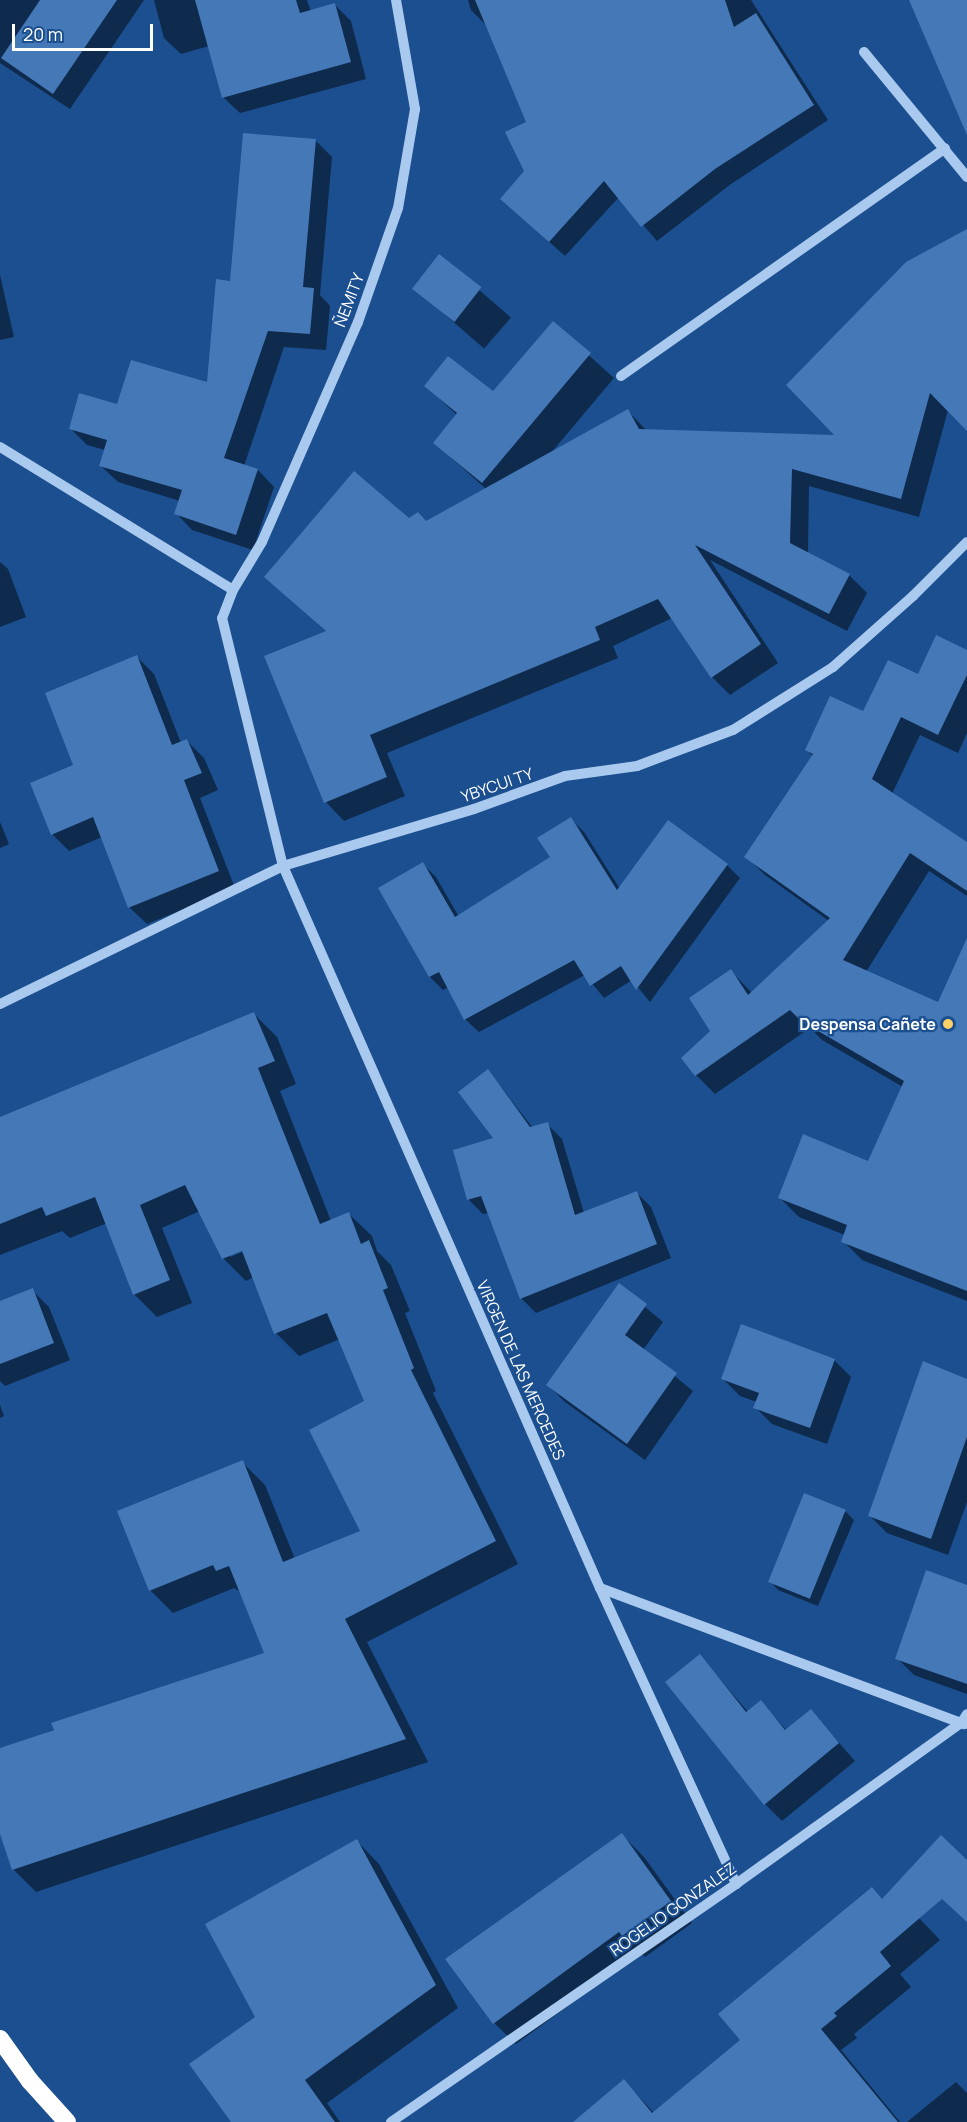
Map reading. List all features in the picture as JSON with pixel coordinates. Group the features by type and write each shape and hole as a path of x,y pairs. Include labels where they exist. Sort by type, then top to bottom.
{"highway":[{"path":"0,2038 30,2081 67,2122"}],"street":[{"name":"ÑEMITY","path":"284,866 222,618 233,590 262,542 358,322 398,208 415,109 396,0"},
{"path":"864,52 967,177"},
{"path":"621,376 945,148"},
{"path":"0,447 233,590"},
{"name":"YBYCUI TY","path":"0,1004 284,866 474,809 565,776 637,766 733,730 832,667 913,596 967,542"},
{"name":"VIRGEN DE LAS MERCEDES","path":"284,866 600,1588 736,1884"},
{"path":"600,1588 965,1721"},
{"name":"ROGELIO GONZALEZ","path":"391,2122 736,1884 965,1721"}],"building":[{"path":"40,0 117,0 53,94 1,58"},
{"path":"195,0 296,0 300,13 335,3 351,62 222,98"},
{"path":"475,0 725,0 734,27 756,13 814,105 715,169 641,227 604,181 549,242 500,199 524,171 505,132 526,122"},
{"path":"909,0 967,0 967,135"},
{"path":"243,133 316,139 303,287 314,288 310,334 268,331 224,458 258,469 236,535 174,514 182,490 99,466 107,440 69,429 79,393 117,404 131,360 207,382 216,279 230,281"},
{"path":"967,229 967,431 930,393 901,499 792,469 790,543 850,574 829,614 695,545 761,644 711,678 658,599 595,627 600,640 370,735 387,777 324,803 264,656 326,631 264,577 354,471 409,518 418,512 426,521 628,409 639,429 834,435 786,385 906,262"},
{"path":"439,254 482,287 454,322 412,289"},
{"path":"553,321 591,353 482,483 433,443 457,413 424,386 448,356 493,391"},
{"path":"936,635 967,650 967,675 938,735 901,717 872,779 967,842 967,891 910,853 843,960 938,1002 967,938 967,1291 841,1242 847,1225 778,1198 803,1134 868,1161 904,1081 801,1021 790,1010 695,1076 681,1058 710,1031 689,998 731,969 748,995 830,918 744,857 813,754 805,750 830,696 863,711 888,660 918,674"},
{"path":"137,655 172,745 187,739 202,773 184,780 219,871 128,908 93,817 51,835 30,783 73,765 45,693"},
{"path":"571,817 617,890 668,820 728,864 636,990 621,966 590,986 574,960 464,1020 439,972 429,977 378,888 423,862 455,917 550,857 537,838"},
{"path":"254,1012 275,1061 258,1068 320,1224 349,1212 361,1244 369,1240 388,1288 383,1290 414,1368 411,1370 496,1541 345,1619 406,1739 12,1870 0,1834 0,1748 54,1730 51,1723 264,1653 229,1566 216,1571 213,1565 149,1591 117,1511 243,1460 283,1562 360,1531 309,1430 364,1401 327,1313 274,1334 242,1251 222,1259 185,1185 140,1205 170,1280 133,1295 95,1197 46,1216 42,1207 0,1224 0,1117"},
{"path":"488,1069 530,1127 548,1122 575,1215 637,1191 657,1244 520,1299 481,1196 467,1200 453,1150 493,1138 458,1092"},
{"path":"619,1283 647,1304 625,1335 677,1373 627,1444 546,1385"},
{"path":"33,1288 54,1343 0,1364 0,1301"},
{"path":"741,1324 835,1359 810,1428 753,1408 759,1393 721,1379"},
{"path":"923,1361 967,1379 967,1437 931,1539 868,1516"},
{"path":"804,1493 846,1510 810,1599 768,1582"},
{"path":"926,1570 967,1585 967,1684 895,1659"},
{"path":"700,1654 746,1712 761,1700 785,1730 811,1709 839,1743 764,1805 665,1682"},
{"path":"622,1833 671,1901 622,1936 619,1932 493,2024 445,1959"},
{"path":"941,1835 967,1860 967,1922 942,1899 880,1952 891,1966 834,2013 837,2016 821,2029 898,2122 573,2122 624,2079 652,2113 740,2040 718,2014 872,1887 882,1899"},
{"path":"357,1839 436,1985 305,2080 335,2122 231,2122 189,2064 255,2017 205,1924"}],"place":[{"name":"Despensa Cañete","path":"948,1024"}]}
